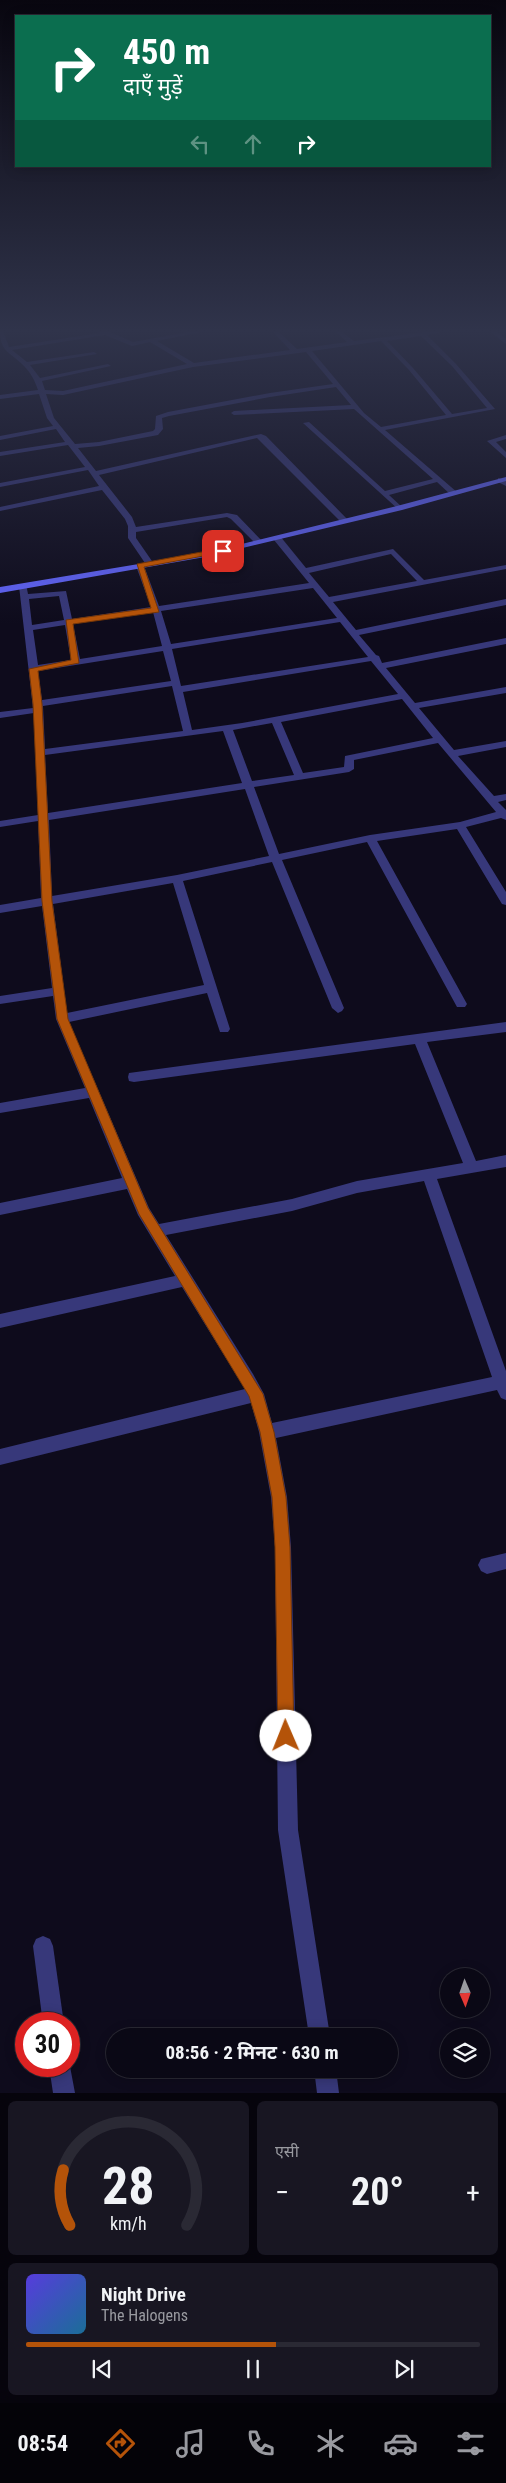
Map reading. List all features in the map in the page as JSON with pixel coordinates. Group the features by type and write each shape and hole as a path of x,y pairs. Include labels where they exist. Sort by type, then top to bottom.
{"street":[{"path":"0,438 49,429"},
{"path":"59,429 129,519 132,538 145,565 188,733"},
{"path":"0,454 71,444 99,444 155,433 159,429"},
{"path":"313,429 399,508"},
{"path":"380,429 454,493"},
{"path":"0,485 92,471 258,436 263,438 345,521"},
{"path":"506,437 491,441 506,456"},
{"path":"384,494 438,480"},
{"path":"23,591 145,565 205,555 504,481"},
{"path":"0,509 104,487"},
{"path":"132,530 227,515 234,517 258,542"},
{"path":"277,538 379,662 450,754 505,815"},
{"path":"305,571 393,551 422,582"},
{"path":"329,600 506,567"},
{"path":"28,628 316,585"},
{"path":"0,590 61,592 76,661"},
{"path":"23,591 38,707 47,901 62,1019 143,1210 256,1394 267,1432 279,1497 282,1547 288,1830 319,2028"},
{"path":"355,633 506,602"},
{"path":"33,669 344,619"},
{"path":"0,715 38,707 176,687 379,662 506,641"},
{"path":"413,706 506,690"},
{"path":"40,753 227,728 405,696"},
{"path":"275,720 300,777"},
{"path":"227,728 250,784 276,859 338,1008"},
{"path":"0,824 349,769 349,758 439,740"},
{"path":"450,754 506,744"},
{"path":"491,800 506,797"},
{"path":"0,909 177,879 370,838 460,825 505,815"},
{"path":"460,825 506,901"},
{"path":"370,838 461,1004"},
{"path":"177,879 224,1030"},
{"path":"62,1019 211,988"},
{"path":"0,1000 58,991"},
{"path":"134,1077 506,1027"},
{"path":"419,1039 472,1168"},
{"path":"0,1108 93,1092"},
{"path":"155,1232 292,1204 357,1187 506,1161"},
{"path":"267,1432 504,1388 429,1174"},
{"path":"0,1209 131,1182"},
{"path":"0,1321 185,1280"},
{"path":"0,1457 256,1394"},
{"path":"487,1565 506,1561"},
{"path":"43,1946 52,2012"},
{"path":"62,2077 64,2093"},
{"path":"326,2078 328,2093"}],"route":[{"path":"223,551 140,566 156,610 69,622 76,661 33,669 38,704 47,901 62,1019 143,1210 256,1394 267,1432 279,1497 282,1547 286,1736"}]}
